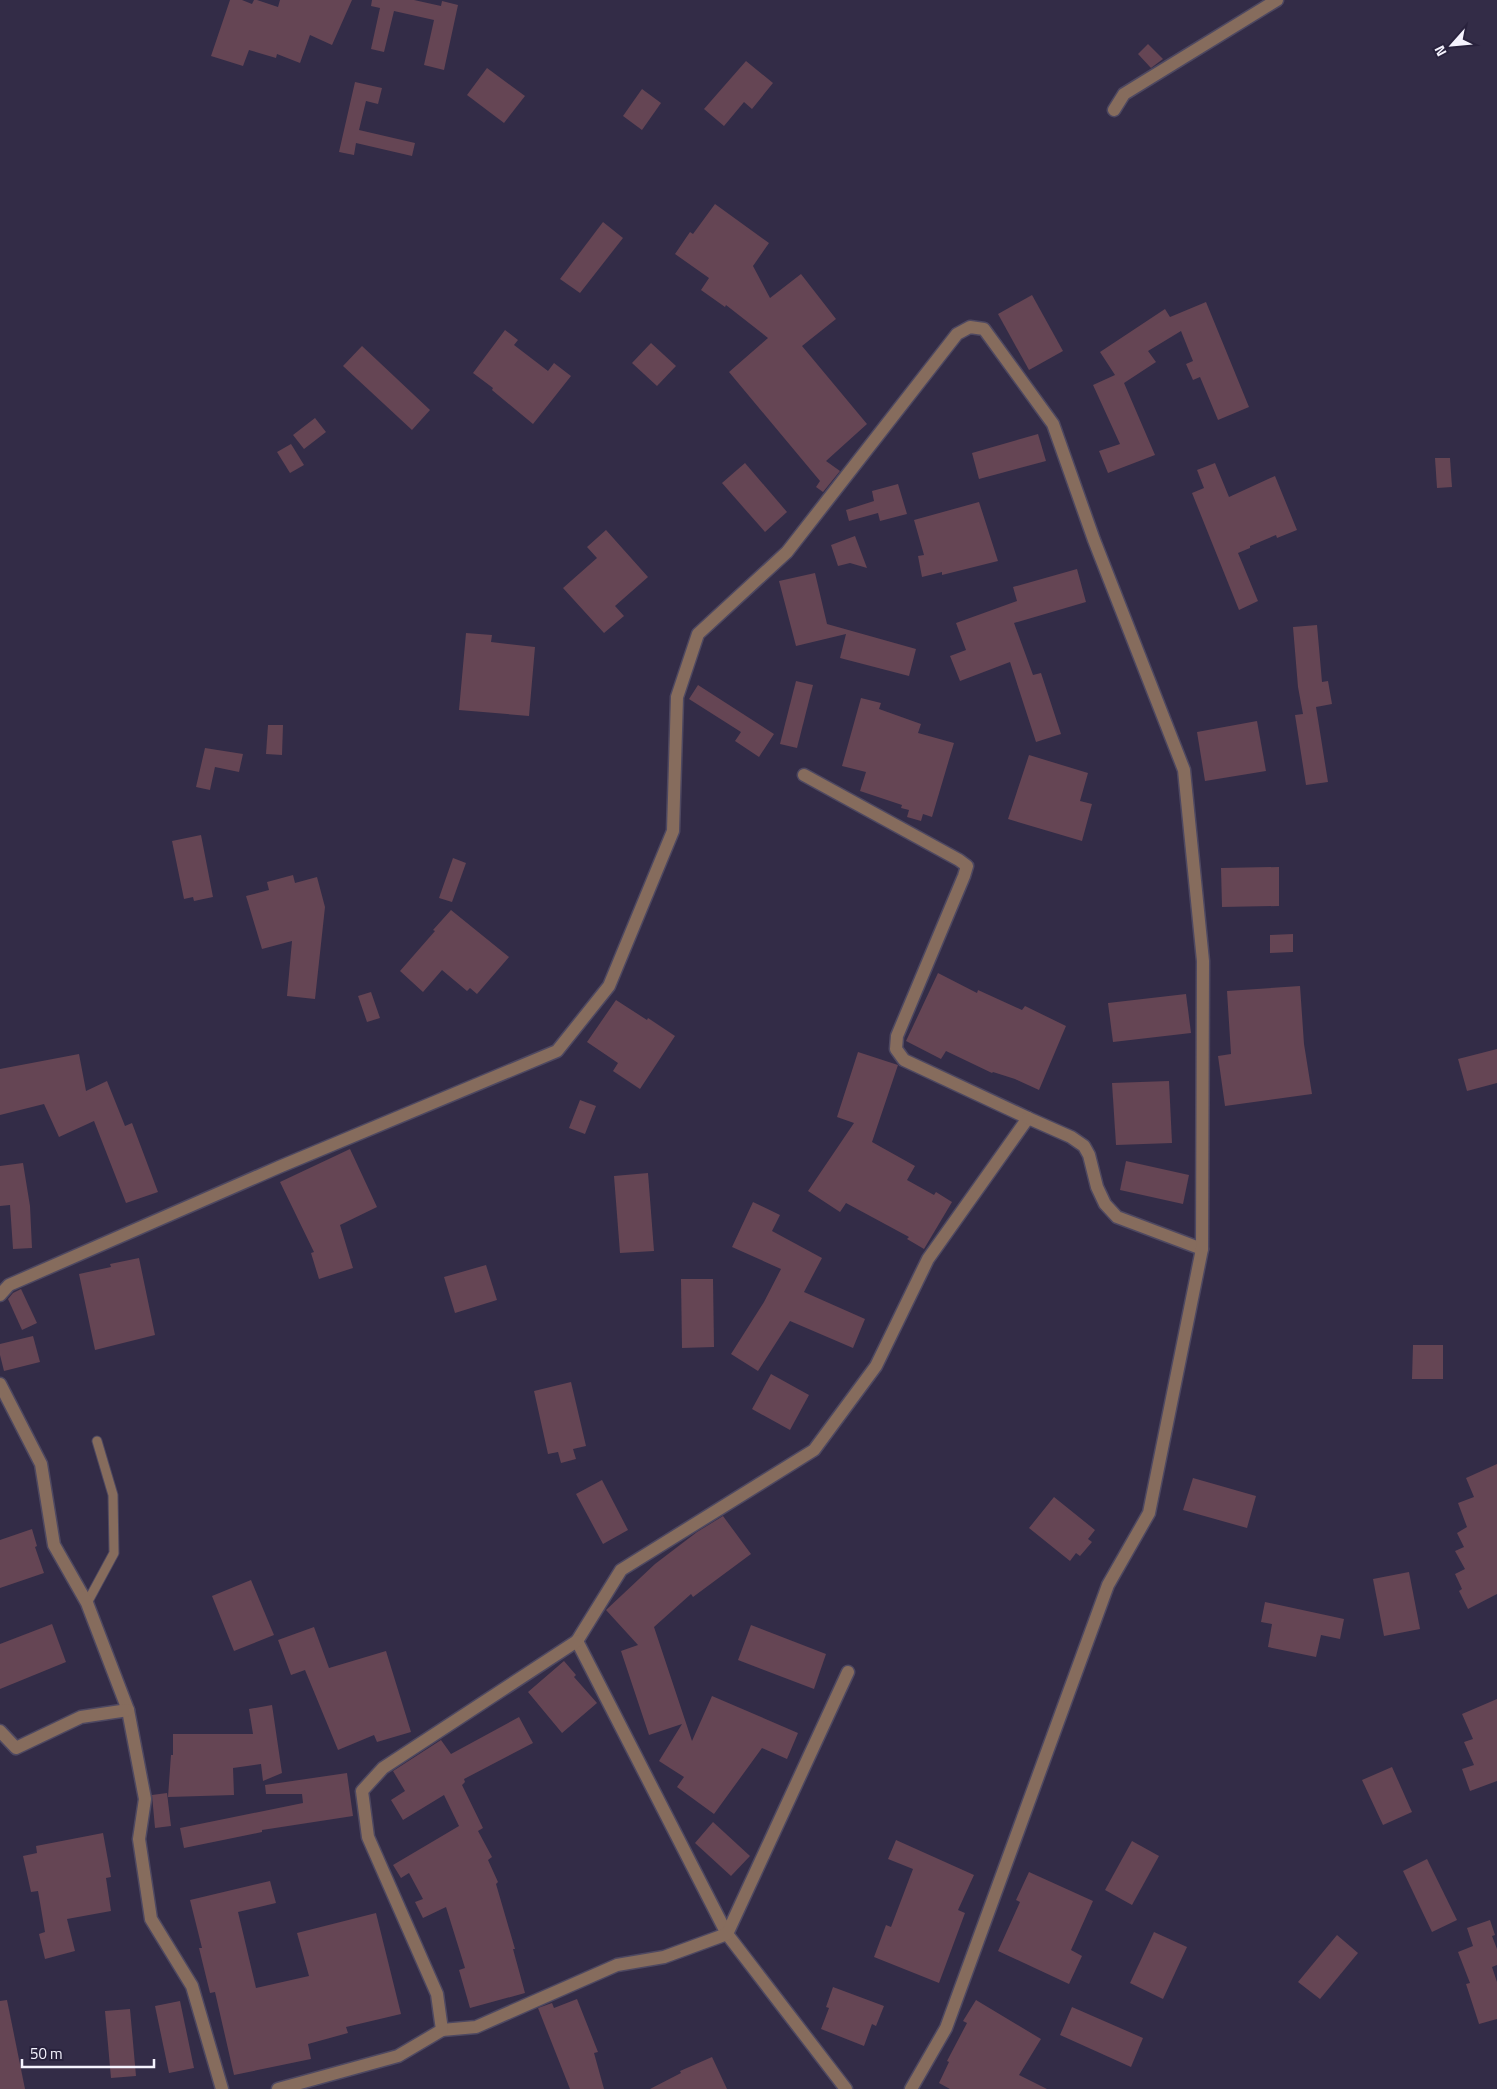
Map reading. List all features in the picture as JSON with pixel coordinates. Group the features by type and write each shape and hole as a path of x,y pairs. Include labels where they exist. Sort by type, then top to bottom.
{"street":[{"path":"1114,110 1124,94 1277,0"},
{"path":"0,1296 9,1285 279,1167 557,1051 609,986 673,831 676,697 698,634 787,552 957,334 970,327 984,329 1053,424 1094,540 1184,770 1203,961 1202,1249 1149,1513 1108,1585 946,2028 911,2089"},
{"path":"804,775 959,860 966,866 964,876 896,1036 896,1049 904,1060 1071,1137 1084,1146 1089,1155 1097,1188 1105,1204 1117,1217 1202,1249"},
{"path":"442,2030 438,1994 368,1837 362,1791 383,1768 576,1641 621,1570 814,1450 876,1366 928,1259 1028,1118"},
{"path":"0,1384 41,1464 54,1545 87,1603 128,1710 145,1799 139,1839 151,1919 192,1986 222,2089"},
{"path":"576,1641 727,1934 846,2089"},
{"path":"278,2089 398,2056 442,2030 476,2027 617,1965 664,1957 727,1934 848,1672"},
{"path":"0,1731 16,1748 81,1717 128,1710"}],"lane":[{"path":"87,1603 114,1554 113,1496 97,1441"}],"building":[{"path":"230,0 242,0 252,4 254,0 257,0 278,7 280,0 352,0 332,45 310,35 300,63 277,54 276,58 249,50 243,66 211,56"},
{"path":"372,0 414,0 441,6 442,1 458,5 444,70 424,65 434,20 394,11 384,52 371,49 380,8 371,6"},
{"path":"1148,44 1163,59 1151,68 1138,54"},
{"path":"746,61 773,83 752,109 744,102 724,126 704,109"},
{"path":"487,68 525,96 504,123 467,95"},
{"path":"355,82 382,88 378,104 366,101 359,130 415,143 412,156 356,143 354,155 339,152"},
{"path":"642,89 661,103 642,130 623,116"},
{"path":"715,204 769,243 753,266 770,298 801,274 836,319 802,346 867,424 826,461 840,471 823,492 816,487 820,481 729,372 768,338 726,305 725,307 701,290 709,278 675,254 690,232 693,234"},
{"path":"603,222 623,238 580,293 560,279"},
{"path":"1032,295 1063,351 1029,370 998,314"},
{"path":"1206,302 1249,407 1218,420 1200,377 1193,380 1186,364 1193,361 1181,331 1148,351 1156,362 1124,383 1155,455 1108,473 1099,451 1120,444 1093,385 1115,375 1100,352 1165,309 1170,317"},
{"path":"505,330 518,340 514,345 548,371 554,363 571,376 533,424 492,390 493,388 473,373"},
{"path":"651,343 676,366 657,386 632,363"},
{"path":"362,346 430,410 412,430 343,366"},
{"path":"315,418 326,432 304,449 293,435"},
{"path":"1038,434 1046,461 979,479 972,453"},
{"path":"291,444 304,465 290,473 277,452"},
{"path":"1435,458 1450,458 1452,487 1437,488"},
{"path":"745,463 787,512 765,532 722,483"},
{"path":"1215,463 1229,497 1275,476 1297,530 1277,538 1276,535 1238,553 1258,601 1239,610 1192,493 1204,488 1197,470"},
{"path":"898,484 907,514 880,521 878,513 849,521 846,510 874,501 872,491"},
{"path":"979,502 998,561 942,575 942,572 922,577 918,556 924,555 914,520"},
{"path":"606,530 648,577 615,606 624,616 604,633 563,588 597,558 587,547"},
{"path":"855,536 867,568 850,563 838,566 831,545"},
{"path":"1077,569 1086,602 1014,623 1033,675 1041,673 1061,734 1036,742 1010,662 960,681 950,656 966,650 956,623 1017,601 1013,587"},
{"path":"815,573 827,624 916,649 909,676 840,658 846,634 796,646 779,581"},
{"path":"1317,625 1322,682 1328,681 1332,704 1316,707 1328,782 1306,785 1295,715 1303,714 1298,687 1293,627"},
{"path":"466,633 492,635 491,642 535,647 529,716 459,710"},
{"path":"796,681 813,685 797,748 780,744"},
{"path":"698,685 774,734 759,757 735,741 741,732 689,699"},
{"path":"861,698 881,703 879,709 921,724 918,733 954,743 932,817 923,814 921,821 907,817 909,810 901,808 902,805 860,791 866,772 842,766"},
{"path":"1257,721 1266,771 1205,781 1197,732"},
{"path":"268,725 283,725 282,755 266,754"},
{"path":"205,748 243,754 239,772 215,767 210,790 196,787"},
{"path":"1029,755 1088,773 1080,801 1092,804 1082,841 1008,819"},
{"path":"201,835 213,897 194,901 193,897 184,899 172,841"},
{"path":"453,858 466,863 452,902 439,898"},
{"path":"1279,867 1279,906 1222,907 1221,868"},
{"path":"293,875 295,883 317,877 325,907 315,999 287,996 292,941 262,949 246,896 269,890 267,882"},
{"path":"451,910 509,957 477,994 470,988 467,991 442,970 423,992 400,971"},
{"path":"1293,934 1293,952 1270,953 1270,935"},
{"path":"938,973 977,993 978,990 1022,1010 1025,1006 1066,1026 1039,1090 1015,1079 992,1073 946,1051 941,1059 906,1041"},
{"path":"1300,986 1304,1044 1312,1094 1225,1106 1218,1056 1231,1054 1227,991"},
{"path":"371,992 380,1018 367,1022 358,996"},
{"path":"1186,994 1191,1033 1113,1042 1108,1003"},
{"path":"616,1000 675,1036 640,1089 613,1071 618,1063 587,1042"},
{"path":"1497,1049 1497,1083 1467,1091 1458,1059"},
{"path":"858,1052 898,1065 872,1142 915,1166 907,1180 934,1195 936,1192 952,1202 924,1249 907,1239 909,1237 846,1203 840,1212 808,1191 854,1123 837,1117"},
{"path":"79,1054 86,1091 107,1081 125,1126 132,1123 158,1192 126,1203 94,1121 59,1137 44,1104 0,1115 0,1069"},
{"path":"1169,1081 1172,1143 1116,1145 1112,1083"},
{"path":"580,1100 596,1106 585,1134 569,1128"},
{"path":"350,1149 377,1207 340,1225 353,1268 319,1279 311,1253 314,1252 280,1182"},
{"path":"1126,1161 1189,1175 1183,1204 1120,1190"},
{"path":"23,1163 30,1206 32,1248 13,1249 10,1205 0,1206 0,1166"},
{"path":"648,1173 654,1251 620,1253 614,1176"},
{"path":"753,1202 780,1215 772,1231 822,1258 804,1292 865,1319 853,1348 790,1321 758,1371 731,1354 764,1302 781,1269 732,1247"},
{"path":"139,1258 155,1335 95,1350 79,1274 111,1267 110,1264"},
{"path":"486,1265 497,1300 455,1313 444,1277"},
{"path":"681,1279 713,1279 714,1347 682,1348"},
{"path":"21,1289 37,1323 22,1330 8,1299 13,1293"},
{"path":"33,1336 40,1362 4,1371 0,1355 0,1344"},
{"path":"1413,1345 1443,1345 1443,1379 1412,1379"},
{"path":"771,1374 809,1395 790,1430 752,1409"},
{"path":"571,1382 586,1446 573,1449 576,1459 561,1463 558,1452 548,1454 534,1391"},
{"path":"1497,1464 1497,1594 1468,1609 1459,1591 1462,1589 1455,1574 1465,1569 1455,1551 1464,1547 1457,1533 1467,1527 1458,1503 1474,1497 1466,1478"},
{"path":"1193,1478 1256,1496 1247,1528 1183,1510"},
{"path":"602,1480 628,1530 603,1544 576,1494"},
{"path":"1054,1497 1095,1530 1088,1539 1092,1542 1080,1556 1076,1553 1070,1561 1029,1528"},
{"path":"723,1516 751,1554 693,1597 691,1594 654,1627 692,1741 712,1696 798,1733 787,1759 762,1748 714,1814 677,1787 684,1777 659,1761 682,1724 649,1735 621,1651 638,1645 606,1610 655,1564 697,1532"},
{"path":"32,1529 37,1546 35,1547 44,1573 0,1588 0,1540"},
{"path":"1409,1572 1420,1629 1384,1636 1373,1579"},
{"path":"251,1580 274,1635 234,1651 212,1596"},
{"path":"1265,1602 1344,1619 1340,1639 1321,1635 1316,1657 1268,1647 1272,1624 1261,1622"},
{"path":"52,1624 66,1662 0,1689 0,1644"},
{"path":"751,1625 826,1654 814,1689 738,1660"},
{"path":"314,1627 329,1668 386,1651 411,1732 377,1742 374,1735 338,1750 305,1670 291,1675 278,1640"},
{"path":"564,1661 576,1675 574,1677 597,1703 562,1733 528,1692"},
{"path":"1497,1699 1497,1781 1470,1791 1462,1769 1474,1765 1464,1742 1473,1739 1462,1714"},
{"path":"272,1705 282,1773 263,1781 261,1764 233,1768 234,1795 168,1797 171,1755 173,1755 173,1734 253,1734 249,1709"},
{"path":"519,1717 533,1743 464,1779 465,1782 462,1785 483,1828 478,1831 492,1857 488,1860 498,1882 496,1884 515,1949 513,1949 525,1993 470,2008 459,1970 465,1968 446,1907 423,1918 415,1902 423,1899 409,1873 401,1878 393,1865 459,1826 444,1795 403,1820 391,1800 405,1791 393,1771 441,1740 451,1754"},
{"path":"1392,1767 1412,1812 1383,1825 1362,1780"},
{"path":"347,1773 353,1816 262,1830 262,1832 184,1848 180,1828 303,1803 302,1794 266,1794 265,1785"},
{"path":"167,1793 171,1826 155,1828 152,1795"},
{"path":"713,1822 750,1856 731,1876 695,1843"},
{"path":"103,1833 111,1877 106,1878 111,1911 67,1919 75,1951 45,1959 39,1934 45,1932 38,1891 31,1892 23,1856 37,1853 36,1846"},
{"path":"896,1840 974,1875 958,1910 965,1913 939,1983 874,1957 886,1925 891,1927 913,1869 888,1859"},
{"path":"1132,1841 1159,1856 1132,1905 1105,1890"},
{"path":"1427,1859 1457,1920 1432,1932 1403,1871"},
{"path":"1029,1872 1093,1901 1071,1950 1082,1956 1069,1984 998,1951 1020,1902 1016,1900"},
{"path":"270,1881 276,1903 238,1912 256,1988 309,1976 297,1933 376,1913 401,2014 346,2027 348,2033 308,2044 311,2059 234,2075 215,1992 210,1993 199,1948 202,1948 190,1900"},
{"path":"1490,1920 1495,1935 1492,1936 1497,1949 1497,1965 1492,1967 1497,1982 1497,2019 1479,2024 1466,1984 1470,1983 1458,1952 1473,1946 1467,1928"},
{"path":"1154,1932 1187,1947 1163,1999 1130,1983"},
{"path":"1337,1935 1358,1953 1320,1999 1298,1982"},
{"path":"833,1987 884,2006 876,2026 872,2024 864,2046 821,2029 829,2008 826,2007"},
{"path":"577,1999 598,2052 594,2053 604,2089 570,2089 538,2008 552,2003 554,2008"},
{"path":"7,2000 25,2089 0,2089 0,2001"},
{"path":"976,2000 1041,2039 1019,2075 1047,2089 950,2089 939,2083 949,2062 947,2061 967,2023 963,2021"},
{"path":"180,2001 194,2068 169,2073 155,2006"},
{"path":"1072,2007 1143,2038 1131,2067 1060,2035"},
{"path":"130,2009 136,2076 111,2078 105,2011"},
{"path":"712,2057 727,2089 650,2089 681,2073 680,2071"}]}
